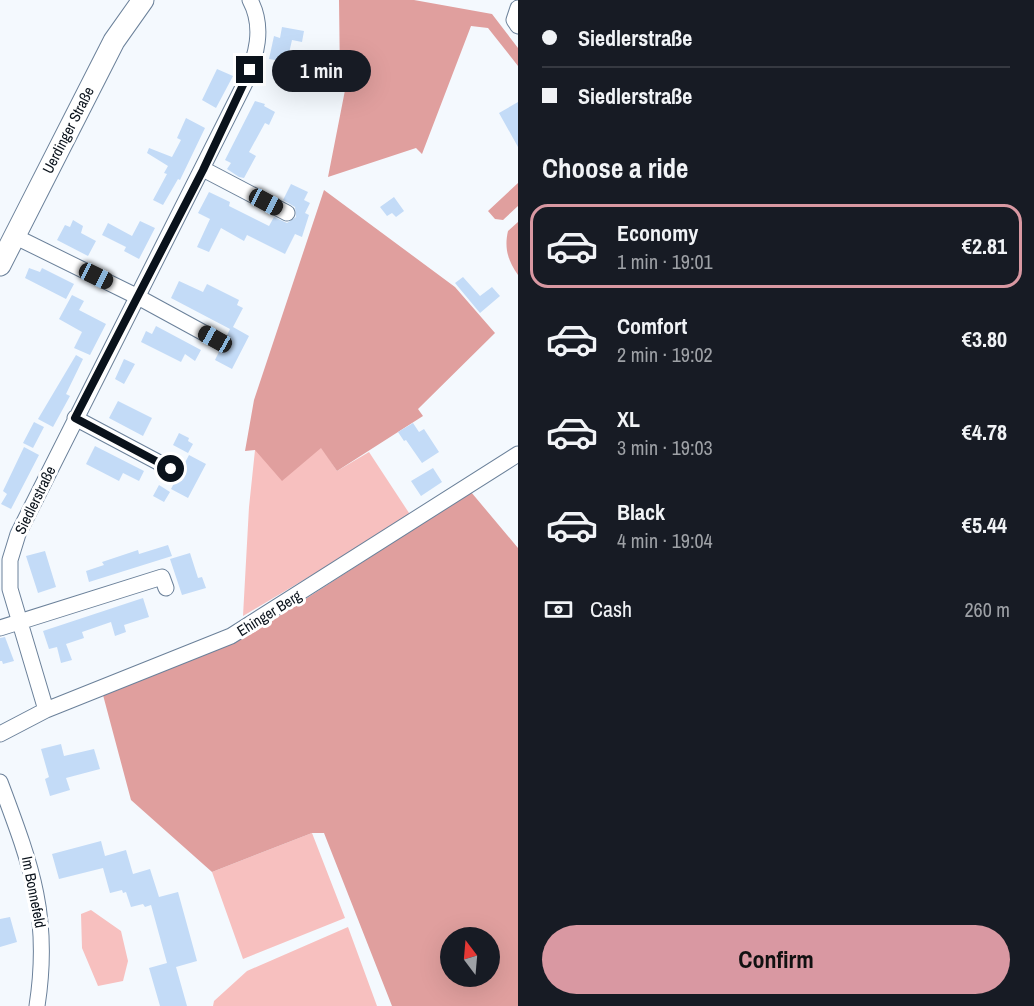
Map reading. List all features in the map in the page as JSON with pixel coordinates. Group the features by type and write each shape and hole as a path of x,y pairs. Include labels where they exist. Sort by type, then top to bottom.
{"main road":[{"name":"Uerdinger Straße","path":"0,265 114,41 143,0"}],"street":[{"name":"Siedlerstraße","path":"46,710 10,589 10,560 18,534 75,418 245,84 255,57 259,25 257,12 250,0"},
{"path":"518,8 514,20 518,26"},
{"path":"203,170 287,213"},
{"path":"14,236 138,297 215,339"},
{"path":"75,418 171,469"},
{"name":"Ehinger Berg","path":"0,734 46,710 231,636 518,454"},
{"path":"0,628 162,577 166,588"},
{"name":"Im Bonnefeld","path":"0,782 27,855 38,898 43,932 37,1006"}],"shaded area":[{"path":"339,0 414,0 492,14 518,48 518,66 488,28 471,26 422,154 416,148 328,177 347,80 340,79"},
{"path":"518,183 518,206 503,220 495,219 488,211"},
{"path":"324,190 455,287 495,333 418,409 423,416 337,471 321,448 282,481 255,450 245,451 254,400"},
{"path":"518,222 518,275 509,259 506,243 508,231"},
{"path":"322,448 337,471 369,452 411,516 243,616 249,507 255,450"},
{"path":"471,492 518,548 518,1006 392,1006 324,833 312,833 212,872 131,800 103,695 253,633"},
{"path":"312,833 345,918 243,959 212,872"},
{"path":"91,910 121,931 128,961 123,981 98,986 82,948 81,914"},
{"path":"348,927 377,1006 213,1006 214,1001 247,971"}],"building":[{"path":"282,27 304,31 302,42 292,40 287,62 269,59 274,36 280,38"},
{"path":"217,69 233,76 216,108 202,100"},
{"path":"255,101 265,104 264,106 275,112 269,125 265,123 249,152 256,156 244,178 227,169 231,163 225,160"},
{"path":"518,102 518,147 499,113"},
{"path":"186,118 205,128 180,180 178,179 163,205 153,200 167,174 164,173 168,166 147,153 149,148 172,157 181,140 177,138"},
{"path":"291,184 308,192 304,200 310,203 305,213 309,215 302,237 295,234 285,254 247,235 244,241 221,228 209,252 197,247 210,219 198,213 209,192 230,202 229,206 269,226 274,217 287,223 296,217 295,207 283,200"},
{"path":"394,197 404,211 396,217 392,213 387,216 380,207"},
{"path":"73,220 83,226 81,233 96,241 88,256 57,240 65,225 70,227"},
{"path":"140,221 155,228 139,259 124,251 126,247 102,235 108,223 132,236"},
{"path":"29,268 40,272 42,268 74,284 66,299 25,278"},
{"path":"463,277 480,296 492,287 500,296 480,313 455,283"},
{"path":"179,281 203,292 207,284 239,300 237,305 243,308 233,327 249,336 232,369 215,360 230,329 171,298"},
{"path":"72,295 84,301 79,310 106,324 90,355 74,348 82,332 59,319"},
{"path":"156,326 201,350 195,361 185,354 181,362 141,342 146,331 152,334"},
{"path":"76,355 83,359 66,394 70,396 53,427 38,419"},
{"path":"124,359 135,364 124,384 115,379"},
{"path":"118,401 152,418 143,436 109,418"},
{"path":"34,422 44,427 33,448 23,443"},
{"path":"413,423 419,432 424,429 439,452 422,463 398,432"},
{"path":"179,433 189,438 188,441 193,444 188,453 173,445"},
{"path":"95,446 144,471 139,481 123,473 119,481 86,464"},
{"path":"24,447 39,455 11,509 1,504 7,494 3,491"},
{"path":"189,455 206,464 188,498 171,489"},
{"path":"433,468 442,482 421,496 411,481"},
{"path":"159,485 170,492 164,502 153,496"},
{"path":"168,545 172,556 89,582 86,571 104,565 102,562 138,550 139,554"},
{"path":"45,551 56,587 38,593 26,556"},
{"path":"190,553 198,578 202,577 206,588 182,595 170,559"},
{"path":"143,598 149,617 124,625 126,632 115,636 111,622 82,632 84,638 66,644 72,660 61,663 57,647 49,649 43,631"},
{"path":"5,637 14,661 3,664 0,661 0,638"},
{"path":"61,744 64,756 94,749 100,769 66,778 70,790 50,796 45,779 49,777 41,749"},
{"path":"101,841 105,856 126,850 133,874 150,869 159,897 178,892 197,961 176,967 187,1006 160,1006 149,968 167,963 151,905 131,907 126,892 123,893 122,890 110,893 103,868 59,879 52,854"},
{"path":"10,917 17,942 0,947 0,919"}],"route":[{"path":"171,469 75,418 203,170 250,70"}]}
